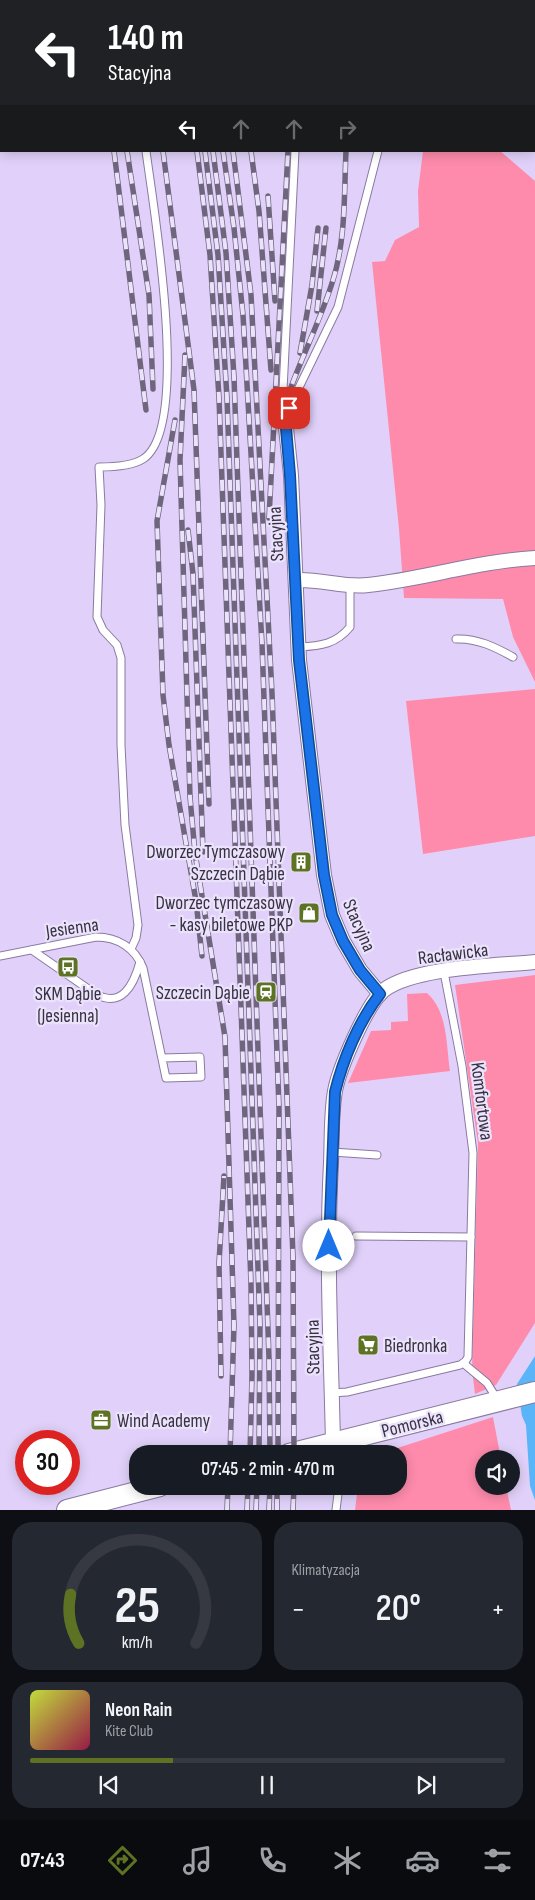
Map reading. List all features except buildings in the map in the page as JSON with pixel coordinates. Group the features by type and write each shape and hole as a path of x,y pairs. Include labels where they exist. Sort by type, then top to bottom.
{"street":[{"name":"Stacyjna","path":"289,408 286,428 305,723 328,896 343,941 360,970 380,994 364,1019 339,1075 335,1092 329,1220 332,1393 340,1443"},
{"path":"296,580 321,580 350,586 411,579 494,562 535,558"},
{"name":"Racławicka","path":"380,994 408,978 535,962"},
{"name":"Pomorska","path":"331,1445 516,1396"},
{"path":"77,1509 129,1495"}],"lane":[{"path":"131,949 136,938 138,925 125,831 121,745 121,658 117,645 98,624 96,607 102,505 99,467 124,465 144,459 154,446 160,432 166,395 168,344 164,292 146,152"},
{"path":"283,390 295,152"},
{"path":"289,408 338,306 378,152"},
{"path":"299,647 330,644 341,638 350,627 350,586"},
{"path":"456,639 470,639 494,646 513,657"},
{"name":"Jesienna","path":"0,956 101,937 118,941 131,949 140,961 166,1078 200,1077 200,1057 162,1058"},
{"path":"32,950 94,993 108,998 120,996 131,987 140,961"},
{"name":"Komfortowa","path":"444,972 462,1066 473,1153 468,1357 463,1363"},
{"path":"332,1152 377,1155"},
{"path":"356,1236 471,1237"},
{"path":"332,1393 346,1392 463,1363 487,1383 516,1396"},
{"path":"336,1510 338,1495"}],"shaded area":[{"path":"423,152 501,152 535,181 535,682 513,637 503,599 404,598 399,529 372,262 385,261 395,240 419,227 418,191"},
{"path":"535,689 535,836 423,854 406,701"},
{"path":"535,975 535,1323 496,1385 475,1394 472,1370 478,1143 455,985"},
{"path":"427,993 439,1009 445,1029 450,1071 348,1083 371,1031 391,1030 391,1022 408,1021 407,994"},
{"path":"493,1417 499,1450 475,1450 475,1495 508,1495 511,1510 355,1510 357,1495 407,1495 407,1445"}],"water":[{"path":"535,1356 535,1500 530,1486 526,1425 522,1416 517,1384"}],"railway":[{"path":"114,152 146,410"},
{"path":"127,152 149,295 153,389"},
{"path":"163,152 194,390 209,804"},
{"path":"197,152 210,255 219,398 251,1284 250,1445"},
{"path":"205,152 218,255 227,398 260,1325 259,1445"},
{"path":"213,152 226,253 234,377 269,1358 270,1445"},
{"path":"223,152 234,228 243,315 262,644 279,1108 278,1445"},
{"path":"233,152 251,295 272,693 293,1257 294,1445"},
{"path":"251,152 259,211 271,370"},
{"path":"269,518 288,152"},
{"path":"279,426 290,389 327,298 337,264 344,216 346,152"},
{"path":"268,196 275,301"},
{"path":"300,353 312,285 318,228"},
{"path":"317,311 326,228"},
{"path":"185,355 180,460 190,797 195,853 225,1037 234,1325 230,1445"},
{"path":"175,420 157,521 163,695 169,745 196,901 202,956"},
{"path":"188,530 193,574 203,852"},
{"path":"221,1376 219,1263 224,1176"},
{"path":"227,1510 228,1495"},
{"path":"247,1510 248,1495"},
{"path":"256,1510 257,1495"},
{"path":"269,1510 270,1495"},
{"path":"277,1495 277,1510"},
{"path":"293,1510 294,1495"}],"place":[{"name":"Dworzec Tymczasowy Szczecin Dąbie","path":"301,862"},
{"name":"Dworzec tymczasowy - kasy biletowe PKP","path":"309,913"},
{"name":"SKM Dąbie (Jesienna)","path":"68,967"},
{"name":"Szczecin Dąbie","path":"266,992"},
{"name":"Biedronka","path":"368,1345"},
{"name":"Wind Academy","path":"101,1420"}],"route":[{"path":"289,408 286,428 299,660 324,875 332,915 343,941 368,982 380,994 375,999 355,1038 339,1075 335,1092 329,1246"}]}
